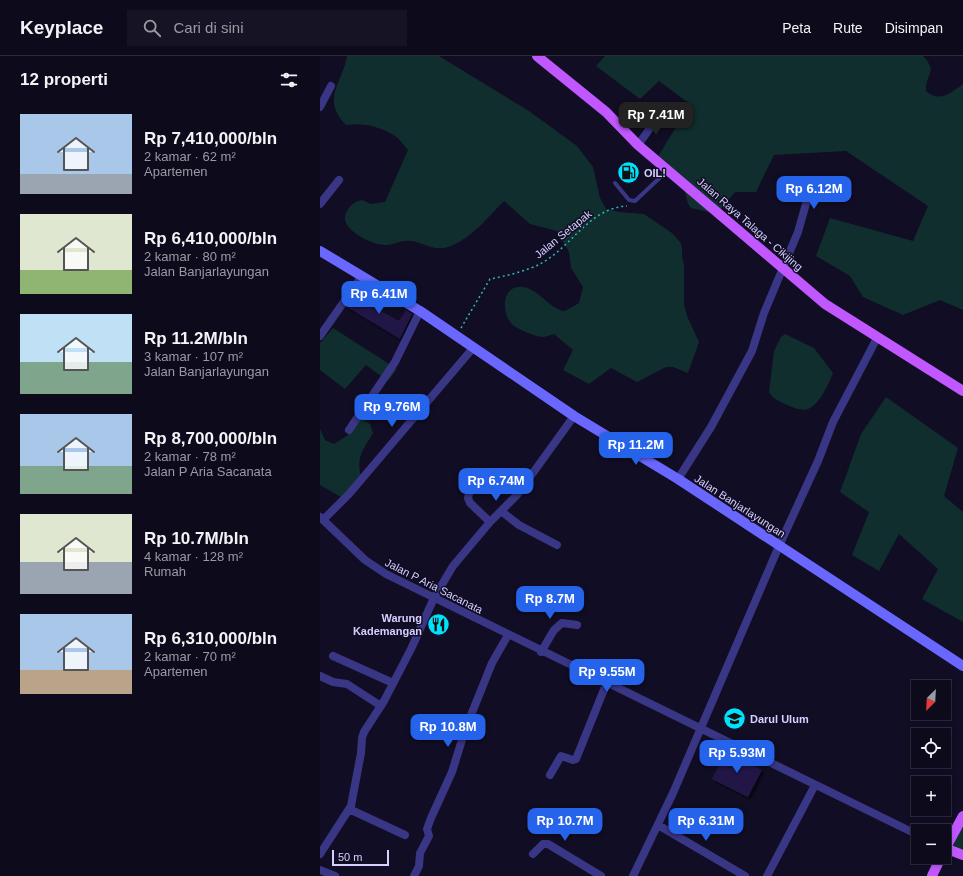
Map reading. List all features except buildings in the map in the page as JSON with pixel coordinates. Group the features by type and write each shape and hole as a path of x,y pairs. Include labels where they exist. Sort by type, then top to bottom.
{"main road":[{"name":"Jalan Raya Talaga - Cikijing","path":"537,56 606,112 638,145 669,169 825,304 963,391"},
{"path":"951,838 963,816"},
{"path":"951,853 963,856"},
{"path":"932,876 938,864"}],"street":[{"path":"320,107 331,86"},
{"path":"638,145 658,117"},
{"path":"320,204 339,180"},
{"path":"678,479 740,375 752,351 764,313 798,232 809,193"},
{"name":"Jalan Banjarlayungan","path":"321,254 362,276 420,311 456,337 574,416 678,479 963,666"},
{"path":"320,336 362,276"},
{"path":"349,430 395,362 420,311"},
{"path":"633,876 658,825 779,546 818,461 833,422 877,338"},
{"path":"322,519 349,494 473,348"},
{"path":"320,854 349,809 354,793 362,738 381,706 411,649 434,598 453,566 531,476 574,416"},
{"path":"480,482 469,493 468,498 470,503 490,522"},
{"path":"500,511 534,534 557,545"},
{"name":"Jalan P Aria Sacanata","path":"322,519 375,568 541,652 608,682 911,832"},
{"path":"541,652 554,630 562,622 577,625"},
{"path":"414,876 419,866 420,853 429,836 427,829 452,772 463,736 492,663 508,635"},
{"path":"333,656 393,683"},
{"path":"320,676 333,682 347,684 381,706"},
{"path":"550,775 561,756 573,760 576,758 608,682"},
{"path":"767,876 815,785"},
{"path":"349,809 405,835"},
{"path":"658,825 745,876"},
{"path":"533,854 543,844 548,844 601,876"},
{"path":"320,870 335,876"}],"lane":[{"path":"616,183 629,200 635,201 669,169"}],"path":[{"name":"Jalan Setapak","path":"456,337 490,279 539,264 551,256 596,216 614,207 631,206"}],"green space":[{"path":"347,56 439,56 529,111 577,146 593,167 600,198 606,209 644,214 672,233 680,242 682,247 684,265 684,305 687,316 699,342 688,373 673,367 666,367 637,382 611,368 589,384 563,370 573,350 554,334 543,337 523,331 513,325 507,317 505,311 505,300 510,291 514,288 528,288 553,306 565,311 579,303 583,287 571,268 569,252 557,231 530,224 504,201 467,237 445,248 434,248 410,241 380,245 366,240 352,230 347,225 345,219 349,208 352,204 362,200 371,204 385,202 408,150 399,139 390,133 365,125 346,125 338,115 335,107 335,90 345,66"},
{"path":"605,56 923,56 928,62 931,70 927,80 926,91 931,95 945,95 954,91 963,84 963,310 940,300 903,315 863,297 850,276 816,256 830,218 913,241 928,206 846,151 774,155 756,192 735,192 717,214 691,208 688,204 682,180 657,158 690,104 659,81 640,99 596,66"},
{"path":"333,328 397,369 388,381 366,365 345,389 320,370 320,343"},
{"path":"785,334 814,348 833,373 820,399 812,407 805,410 788,406 775,399 769,392 774,351 781,337"},
{"path":"886,397 958,448 944,496 963,512 963,622 922,599 938,569 899,534 879,571 852,555 869,512 840,492 861,434"},
{"path":"361,419 370,424 373,433 361,454 359,464 361,477 348,501 320,485 320,429 325,440 334,444 348,435 352,425"},
{"path":"963,822 963,855 951,849 951,842"}],"place":[{"name":"OIL!","path":"628,173"},
{"name":"Warung Kademangan","path":"438,624"},
{"name":"Darul Ulum","path":"734,719"}]}
